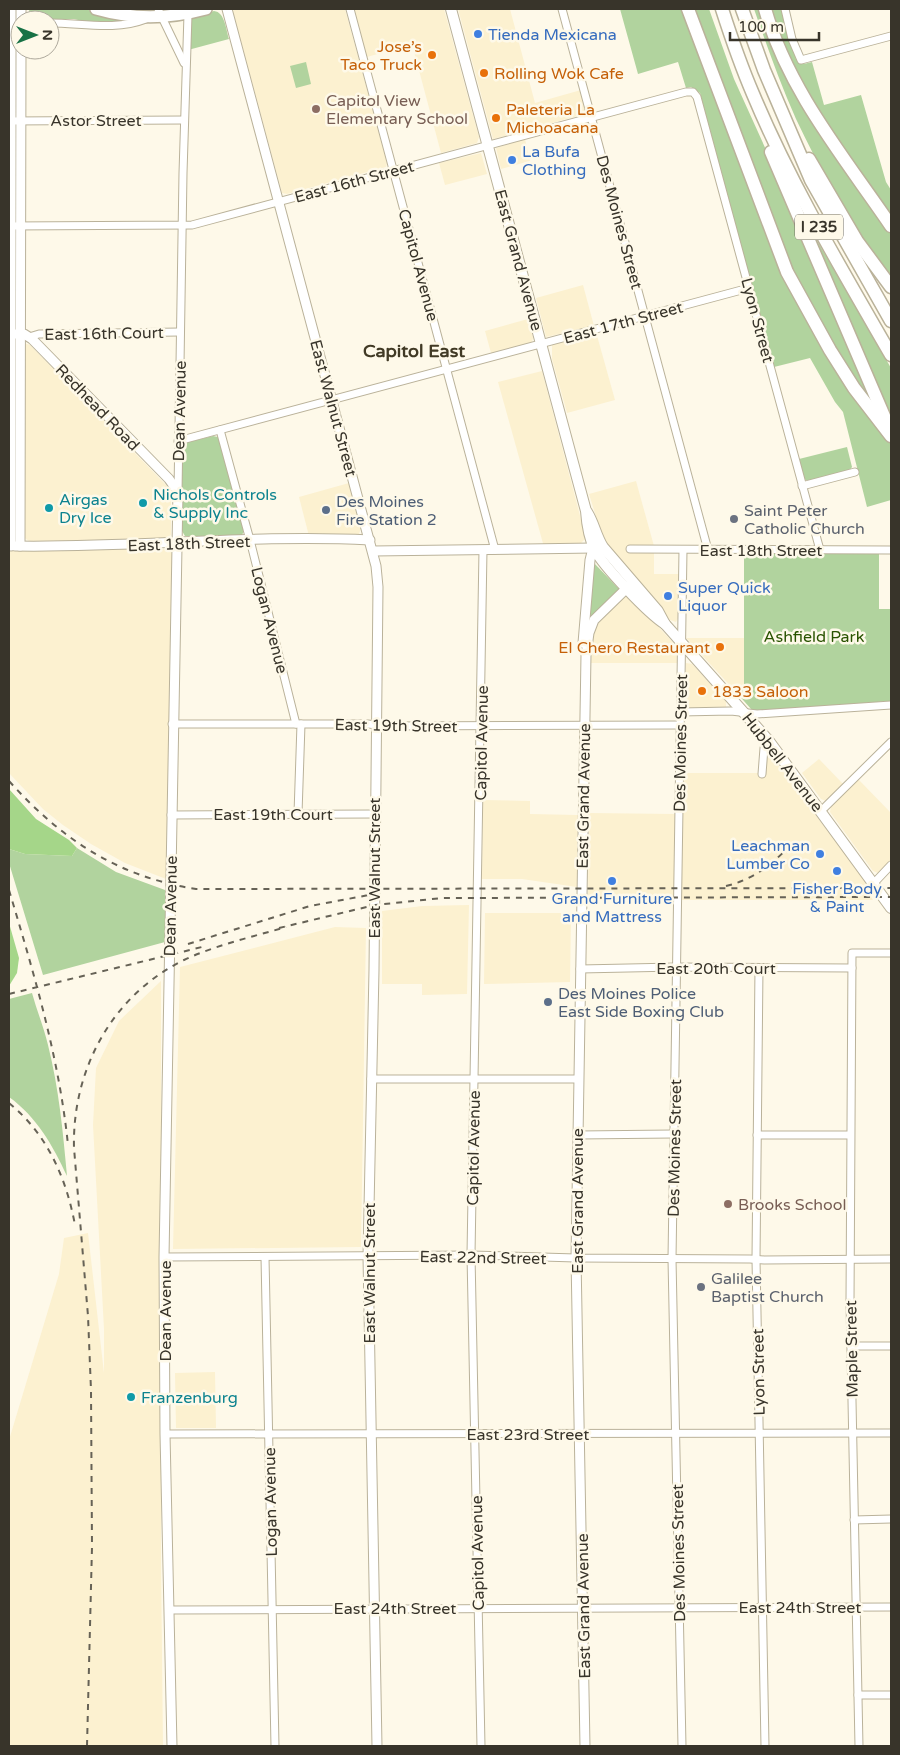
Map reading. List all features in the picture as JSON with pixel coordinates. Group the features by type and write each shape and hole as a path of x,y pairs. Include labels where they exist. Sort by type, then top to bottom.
{"highway":[{"path":"688,9 787,272 830,350 854,388 891,436"},
{"name":"I 235","path":"722,9 753,95 781,155 891,355"},
{"name":"I 235","path":"742,9 771,87 811,180 891,321"},
{"path":"765,9 785,60 806,100 891,226"},
{"path":"771,87 812,165 856,241 891,287"},
{"path":"753,95 762,129 891,436"}],"main road":[{"path":"96,9 126,16 188,14 206,9"},
{"name":"East Grand Avenue","path":"451,9 586,511 594,523 598,546"},
{"name":"Hubbell Avenue","path":"598,546 631,578 658,611 665,624 769,741 891,908"},
{"name":"Hubbell Avenue","path":"598,546 599,557 653,616 665,624"}],"street":[{"name":"East Walnut Street","path":"226,9 373,551 378,587 368,1256 370,1434 378,1746"},
{"name":"Capitol Avenue","path":"350,9 495,550"},
{"name":"Des Moines Street","path":"562,9 708,550"},
{"path":"785,9 792,39 801,60 891,36"},
{"name":"Dean Avenue","path":"172,1746 165,1434 164,1257 172,724 184,120 188,14"},
{"path":"60,23 116,25 138,22 157,15"},
{"name":"Dean Avenue","path":"157,15 186,66"},
{"path":"12,60 14,227 18,335 13,546"},
{"path":"14,121 20,60"},
{"name":"East 16th Street","path":"14,227 192,225 686,92 693,92"},
{"name":"Lyon Street","path":"693,92 698,97 820,550"},
{"name":"Astor Street","path":"14,121 184,120"},
{"name":"East 17th Street","path":"178,441 749,288"},
{"name":"East 16th Court","path":"18,335 180,332"},
{"name":"Redhead Road","path":"18,335 169,479 178,492"},
{"name":"Logan Avenue","path":"220,430 299,724 298,814"},
{"path":"802,486 855,472"},
{"name":"East 18th Street","path":"13,546 144,545 193,540 370,540"},
{"path":"373,551 495,550 598,546"},
{"name":"East Grand Avenue","path":"586,655 583,640 590,560 598,546"},
{"name":"Capitol Avenue","path":"481,1746 471,1255 482,726 483,550"},
{"name":"East 18th Street","path":"630,550 891,550"},
{"name":"Des Moines Street","path":"682,1746 672,1259 683,550"},
{"path":"628,589 631,578"},
{"name":"East Grand Avenue","path":"585,1746 576,1258 586,655 589,633 594,620 628,589"},
{"path":"680,712 731,711 756,714 891,705"},
{"name":"East 19th Street","path":"172,724 680,725"},
{"path":"762,774 764,748 769,741"},
{"path":"821,811 891,742"},
{"name":"East 19th Court","path":"171,815 374,814"},
{"path":"874,883 891,865"},
{"name":"Maple Street","path":"859,1746 850,1259 852,952 891,952"},
{"name":"East 20th Court","path":"580,969 676,967 852,968"},
{"name":"Lyon Street","path":"759,968 756,1260 766,1746"},
{"path":"371,1079 579,1079"},
{"path":"578,1135 674,1134"},
{"path":"757,1135 850,1135"},
{"name":"East 22nd Street","path":"164,1257 471,1255 756,1260 891,1259"},
{"name":"Logan Avenue","path":"265,1257 275,1746"},
{"path":"851,1346 891,1346"},
{"name":"East 23rd Street","path":"165,1434 891,1433"},
{"path":"854,1520 891,1519"},
{"name":"East 24th Street","path":"169,1610 891,1607"},
{"path":"858,1695 891,1695"}],"shaded area":[{"name":"Capitol View Elementary School","path":"234,9 345,9 387,163 386,167 287,194 282,193 233,12"},
{"path":"354,9 444,9 479,137 477,143 441,153 412,44 367,57"},
{"path":"458,9 510,9 535,103 581,90 585,114 493,139"},
{"path":"525,139 530,161 501,169 496,148"},
{"path":"481,153 487,174 445,185 439,163"},
{"path":"583,285 594,326 546,337 536,298"},
{"path":"528,319 533,338 532,342 491,353 485,331"},
{"path":"596,332 615,400 567,413 552,359 552,345"},
{"path":"24,343 30,345 167,486 171,502 171,535 162,539 137,542 31,542 24,537"},
{"path":"542,371 583,527 585,539 580,544 544,547 498,382"},
{"path":"636,481 654,546 630,546 630,553 654,553 654,574 679,574 678,618 676,622 670,620 606,544 589,494"},
{"path":"349,483 361,528 359,534 356,536 309,536 299,497"},
{"path":"9,549 165,549 171,551 166,879 125,863 91,844 43,809 9,773"},
{"path":"628,596 677,647 677,663 591,663 592,638 596,624 623,598"},
{"path":"686,638 744,638 744,686 736,692"},
{"path":"686,663 692,664 726,701 726,707 685,707"},
{"path":"770,756 868,885 864,885 873,900 681,900 683,773 765,773 766,760"},
{"path":"819,759 844,785 826,801 821,799 802,773"},
{"path":"858,779 891,813 891,861 878,873 873,871 830,812 831,807"},
{"path":"483,800 530,801 530,814 578,815 577,887 522,879 482,879"},
{"path":"589,813 675,814 675,900 588,900"},
{"path":"469,905 467,994 422,995 422,984 382,984 382,911 422,906"},
{"path":"485,913 571,913 570,982 484,984"},
{"path":"335,927 366,928 361,1247 173,1249 180,967"},
{"path":"161,981 161,1561 163,1746 9,1746 9,1440 59,1274 64,1238 88,1233 104,1373 104,1329 93,1125 96,1068 119,1021"},
{"path":"215,1372 216,1428 176,1428 175,1373"}],"green space":[{"path":"85,9 131,22 78,22 78,20 74,19 60,19 60,10 29,10"},
{"path":"620,9 683,9 778,257 890,440 891,500 867,507 843,412 835,402 810,358 774,367 700,93 691,87 686,88 678,62 638,74"},
{"path":"692,9 709,9 734,79 791,205 880,415 856,384 792,270"},
{"path":"754,9 762,9 769,29 891,232 891,284 852,224 806,140 785,92"},
{"path":"770,9 782,9 796,59 803,64 812,62 824,105 861,95 886,182 891,190 891,218 808,95 789,57"},
{"path":"214,11 218,12 223,18 229,39 188,50 191,18"},
{"path":"306,62 311,84 296,88 290,66"},
{"path":"808,225 891,368 891,424"},
{"path":"213,436 218,437 244,531 239,536 185,536 181,524 182,446 188,442"},
{"path":"847,447 852,467 849,471 808,481 804,479 799,459"},
{"name":"Ashfield Park","path":"879,553 879,609 891,609 891,701 755,711 751,709 736,692 744,685 744,554"},
{"path":"593,562 620,590 586,624"},
{"path":"9,789 36,819 69,840 77,848 72,856 25,854 9,849"},
{"path":"77,848 116,872 165,890 165,942 43,975 9,863 9,849 25,854 72,856"},
{"path":"9,923 19,958 17,973 9,986"},
{"path":"32,993 52,1061 58,1094 67,1176 56,1154 36,1123 9,1097 9,999"}],"railway":[{"path":"9,781 49,821 93,852 116,865 141,875 196,889 891,888"},
{"path":"726,886 746,879 764,869 795,841"},
{"path":"9,890 52,1048 68,1145"},
{"path":"188,944 310,906 369,895"},
{"path":"279,928 375,905 442,898 891,897"},
{"path":"87,1746 92,1547 91,1390 88,1316 74,1148 75,1119 80,1091 89,1063 101,1038 117,1014 136,993 159,975 184,960 209,950 286,927"},
{"path":"9,994 202,947"},
{"path":"9,1103 34,1128 53,1158 66,1190 75,1225"}],"place":[{"name":"Tienda Mexicana","path":"478,34"},
{"name":"Jose’s Taco Truck","path":"432,55"},
{"name":"Rolling Wok Cafe","path":"484,73"},
{"name":"Capitol View Elementary School","path":"316,109"},
{"name":"Paleteria La Michoacana","path":"496,118"},
{"name":"La Bufa Clothing","path":"512,160"},
{"name":"Nichols Controls & Supply Inc","path":"143,503"},
{"name":"Airgas Dry Ice","path":"49,508"},
{"name":"Des Moines Fire Station 2","path":"326,510"},
{"name":"Saint Peter Catholic Church","path":"734,519"},
{"name":"Super Quick Liquor","path":"668,596"},
{"name":"El Chero Restaurant","path":"720,647"},
{"name":"1833 Saloon","path":"702,691"},
{"name":"Leachman Lumber Co","path":"820,854"},
{"name":"Fisher Body & Paint","path":"837,871"},
{"name":"Grand Furniture and Mattress","path":"612,881"},
{"name":"Des Moines Police East Side Boxing Club","path":"548,1002"},
{"name":"Brooks School","path":"728,1204"},
{"name":"Galilee Baptist Church","path":"701,1287"},
{"name":"Franzenburg","path":"131,1397"}],"district":[{"name":"Capitol East","path":"414,351"}]}
